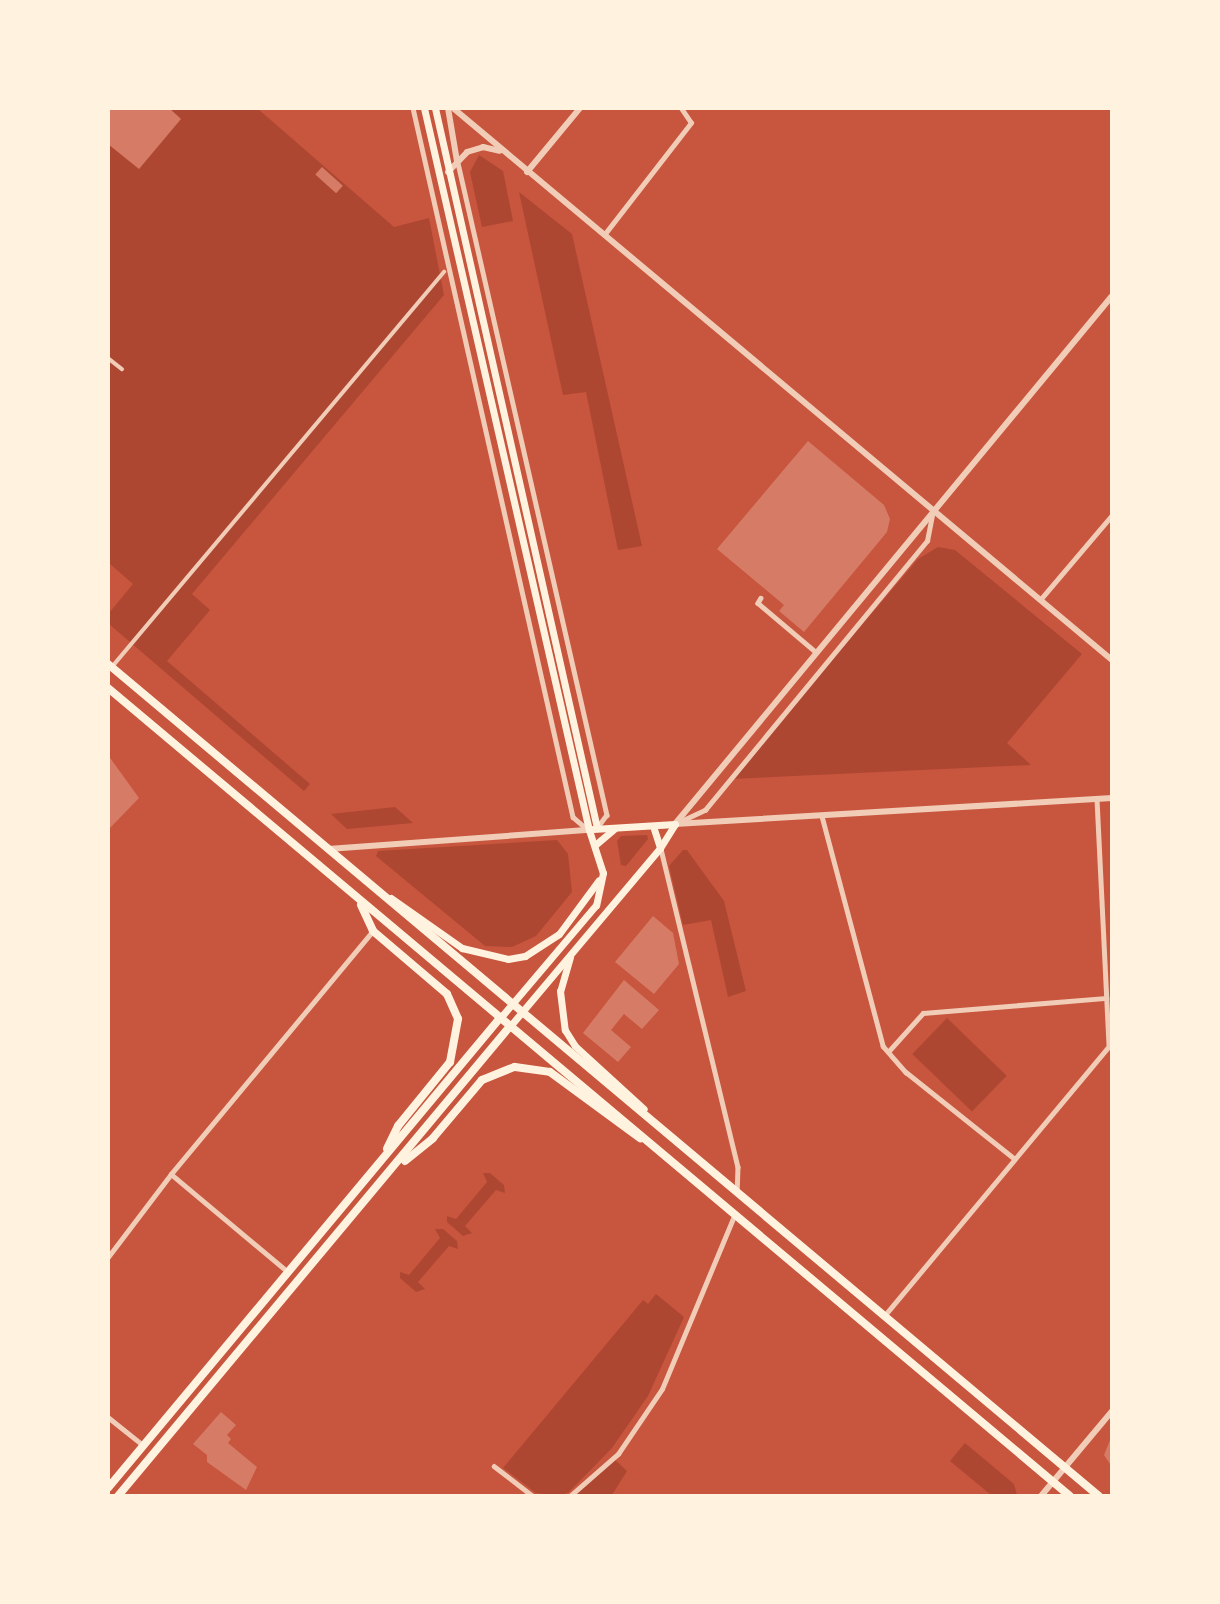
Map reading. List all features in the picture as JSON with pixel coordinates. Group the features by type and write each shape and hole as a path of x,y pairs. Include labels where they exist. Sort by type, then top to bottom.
{"main road":[{"path":"424,108 593,829"},
{"path":"108,1488 596,905 603,873 435,108"},
{"path":"110,668 511,1004 523,1011 1099,1496"},
{"path":"108,688 1070,1496"},
{"path":"593,829 675,824"},
{"path":"118,1496 660,848 675,824"},
{"path":"653,826 660,848"},
{"path":"595,845 606,832 621,827"},
{"path":"376,890 421,915 462,948 508,959 525,956 559,934 603,873"},
{"path":"360,902 373,931 447,994 456,1010 458,1033 450,1062 398,1126 381,1162"},
{"path":"571,953 560,991 565,1030 575,1046 665,1132"},
{"path":"392,1171 433,1138 482,1080 515,1067 550,1072 614,1122 662,1151"}],"street":[{"path":"413,108 573,817 593,829"},
{"path":"327,849 593,829 607,815 447,108"},
{"path":"453,108 1111,660"},
{"path":"527,172 580,108"},
{"path":"603,236 691,123 681,108"},
{"path":"448,172 457,161 484,147 502,151"},
{"path":"110,668 444,272"},
{"path":"675,824 1111,296"},
{"path":"108,358 122,369"},
{"path":"675,824 705,810 927,541 933,509"},
{"path":"1040,600 1111,515"},
{"path":"761,598 758,603 816,652"},
{"path":"675,824 1111,798"},
{"path":"885,1315 1110,1047 1097,799"},
{"path":"822,815 875,1021 888,1052 1015,1160"},
{"path":"660,848 738,1167 737,1191"},
{"path":"108,1257 171,1174 373,931"},
{"path":"888,1052 923,1013 1106,998"},
{"path":"171,1174 288,1272"},
{"path":"570,1496 618,1454 656,1398 735,1213"},
{"path":"1041,1496 1111,1411"},
{"path":"108,1417 144,1446"},
{"path":"494,1466 533,1496"}],"shaded area":[{"path":"109,109 258,109 394,227 429,218 444,295 192,594 210,610 167,661 310,784 304,791 109,624 109,613 133,584 109,563"},
{"path":"479,155 503,171 513,221 482,227 470,172"},
{"path":"519,192 572,234 642,546 618,550 586,392 563,395"},
{"path":"938,547 955,550 1082,654 1007,743 1031,765 731,779 918,559"},
{"path":"395,807 413,823 347,829 331,814"},
{"path":"647,835 648,839 626,866 621,865 617,841 621,836"},
{"path":"557,840 568,854 572,892 536,936 512,947 485,946 376,856 378,851"},
{"path":"683,850 687,850 724,901 746,991 728,997 711,920 683,925 669,866"},
{"path":"947,1018 1007,1076 972,1112 912,1054"},
{"path":"483,1173 490,1173 504,1185 505,1193 496,1190 465,1226 472,1233 463,1236 447,1222 447,1216 456,1219 487,1182"},
{"path":"435,1229 443,1229 457,1241 458,1249 449,1246 418,1282 425,1289 416,1292 400,1278 400,1272 409,1275 440,1238"},
{"path":"656,1294 684,1317 648,1396 612,1448 569,1492 560,1496 536,1493 503,1468 643,1300 648,1304"},
{"path":"965,1443 1014,1484 1017,1495 991,1495 950,1461"},
{"path":"614,1459 627,1471 612,1495 571,1496"}],"building":[{"path":"108,108 169,108 181,119 139,169 108,144"},
{"path":"322,167 343,186 336,193 315,174"},
{"path":"808,441 884,505 890,519 887,532 804,632 779,611 784,605 717,549"},
{"path":"108,755 139,798 108,830"},
{"path":"653,916 673,933 679,964 654,994 615,962"},
{"path":"624,980 659,1010 642,1029 624,1014 611,1030 631,1047 618,1062 583,1033"},
{"path":"221,1412 236,1425 227,1435 231,1439 228,1443 257,1467 246,1490 207,1462 207,1455 193,1444"},
{"path":"1112,1435 1112,1467 1104,1455"}]}
